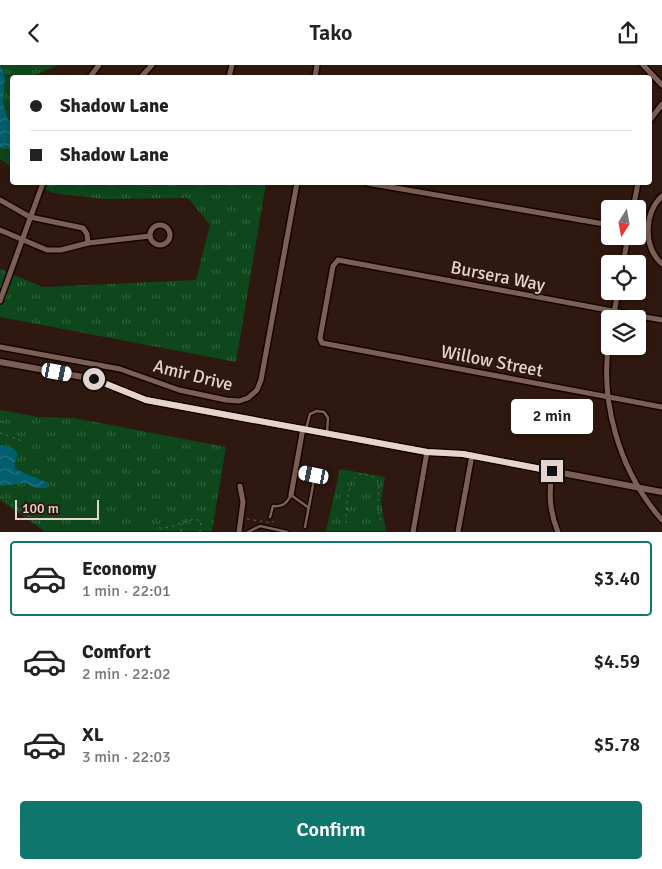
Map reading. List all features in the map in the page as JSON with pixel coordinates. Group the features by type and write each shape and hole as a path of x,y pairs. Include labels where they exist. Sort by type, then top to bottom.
{"street":[{"path":"143,75 152,65"},
{"path":"643,65 662,85"},
{"path":"652,117 662,104"},
{"path":"0,301 42,185"},
{"name":"Amir Drive","path":"0,347 120,369 179,390 226,400 238,401 248,398 257,390 261,380 297,185"},
{"path":"379,185 601,223"},
{"path":"635,200 638,185"},
{"path":"662,196 656,201 650,218 648,239 654,257 662,264"},
{"path":"0,200 30,217 84,228 88,243"},
{"path":"158,225 167,228 170,234 167,242 161,245 153,243 150,236 152,229 158,225"},
{"path":"0,230 47,250 62,250 88,243 150,236"},
{"name":"Bursera Way","path":"320,338 333,266 338,260 609,310"},
{"name":"Bursera Way","path":"646,317 662,320"},
{"name":"Willow Street","path":"320,338 322,343 662,407"},
{"path":"607,355 608,397 623,459 638,487 662,520"},
{"path":"0,362 94,379 146,400 427,452 472,455 662,492"},
{"path":"291,495 305,428"},
{"path":"413,531 427,452"},
{"path":"458,531 472,455"},
{"path":"552,471 549,490 551,511 558,531"},
{"path":"239,531 243,503 240,487"}],"lane":[{"path":"305,428 310,413 321,411 328,418 327,433"},
{"path":"296,471 314,475 305,527"},
{"path":"270,517 273,506 283,506 291,495 309,508"},
{"path":"248,531 260,526 287,531"}],"path":[{"path":"0,421 6,425"},
{"path":"0,433 25,442"},
{"path":"346,523 348,497 355,477 359,474 373,477 378,481 380,488 378,507 381,522"},
{"path":"0,497 44,526"},
{"path":"240,518 272,523 275,516"},
{"path":"159,528 170,527 190,519 198,520 201,523 200,531"},
{"path":"181,531 182,523"}],"green space":[{"path":"0,65 58,65 36,75 10,75 10,166 0,159"},
{"path":"39,185 266,185 236,362 0,317 0,269 43,287 196,280 210,225 188,198 104,199 53,193"},
{"path":"0,410 39,417 74,418 226,447 212,531 44,531 0,500"},
{"path":"340,469 385,477 381,503 386,531 326,531"}],"water":[{"path":"0,65 5,77 3,103 10,124 10,146 0,148"},
{"path":"3,445 17,452 15,469 46,482 47,488 36,488 25,483 0,486 0,446"}],"route":[{"path":"94,379 146,400 427,452 463,454 552,471"}]}
